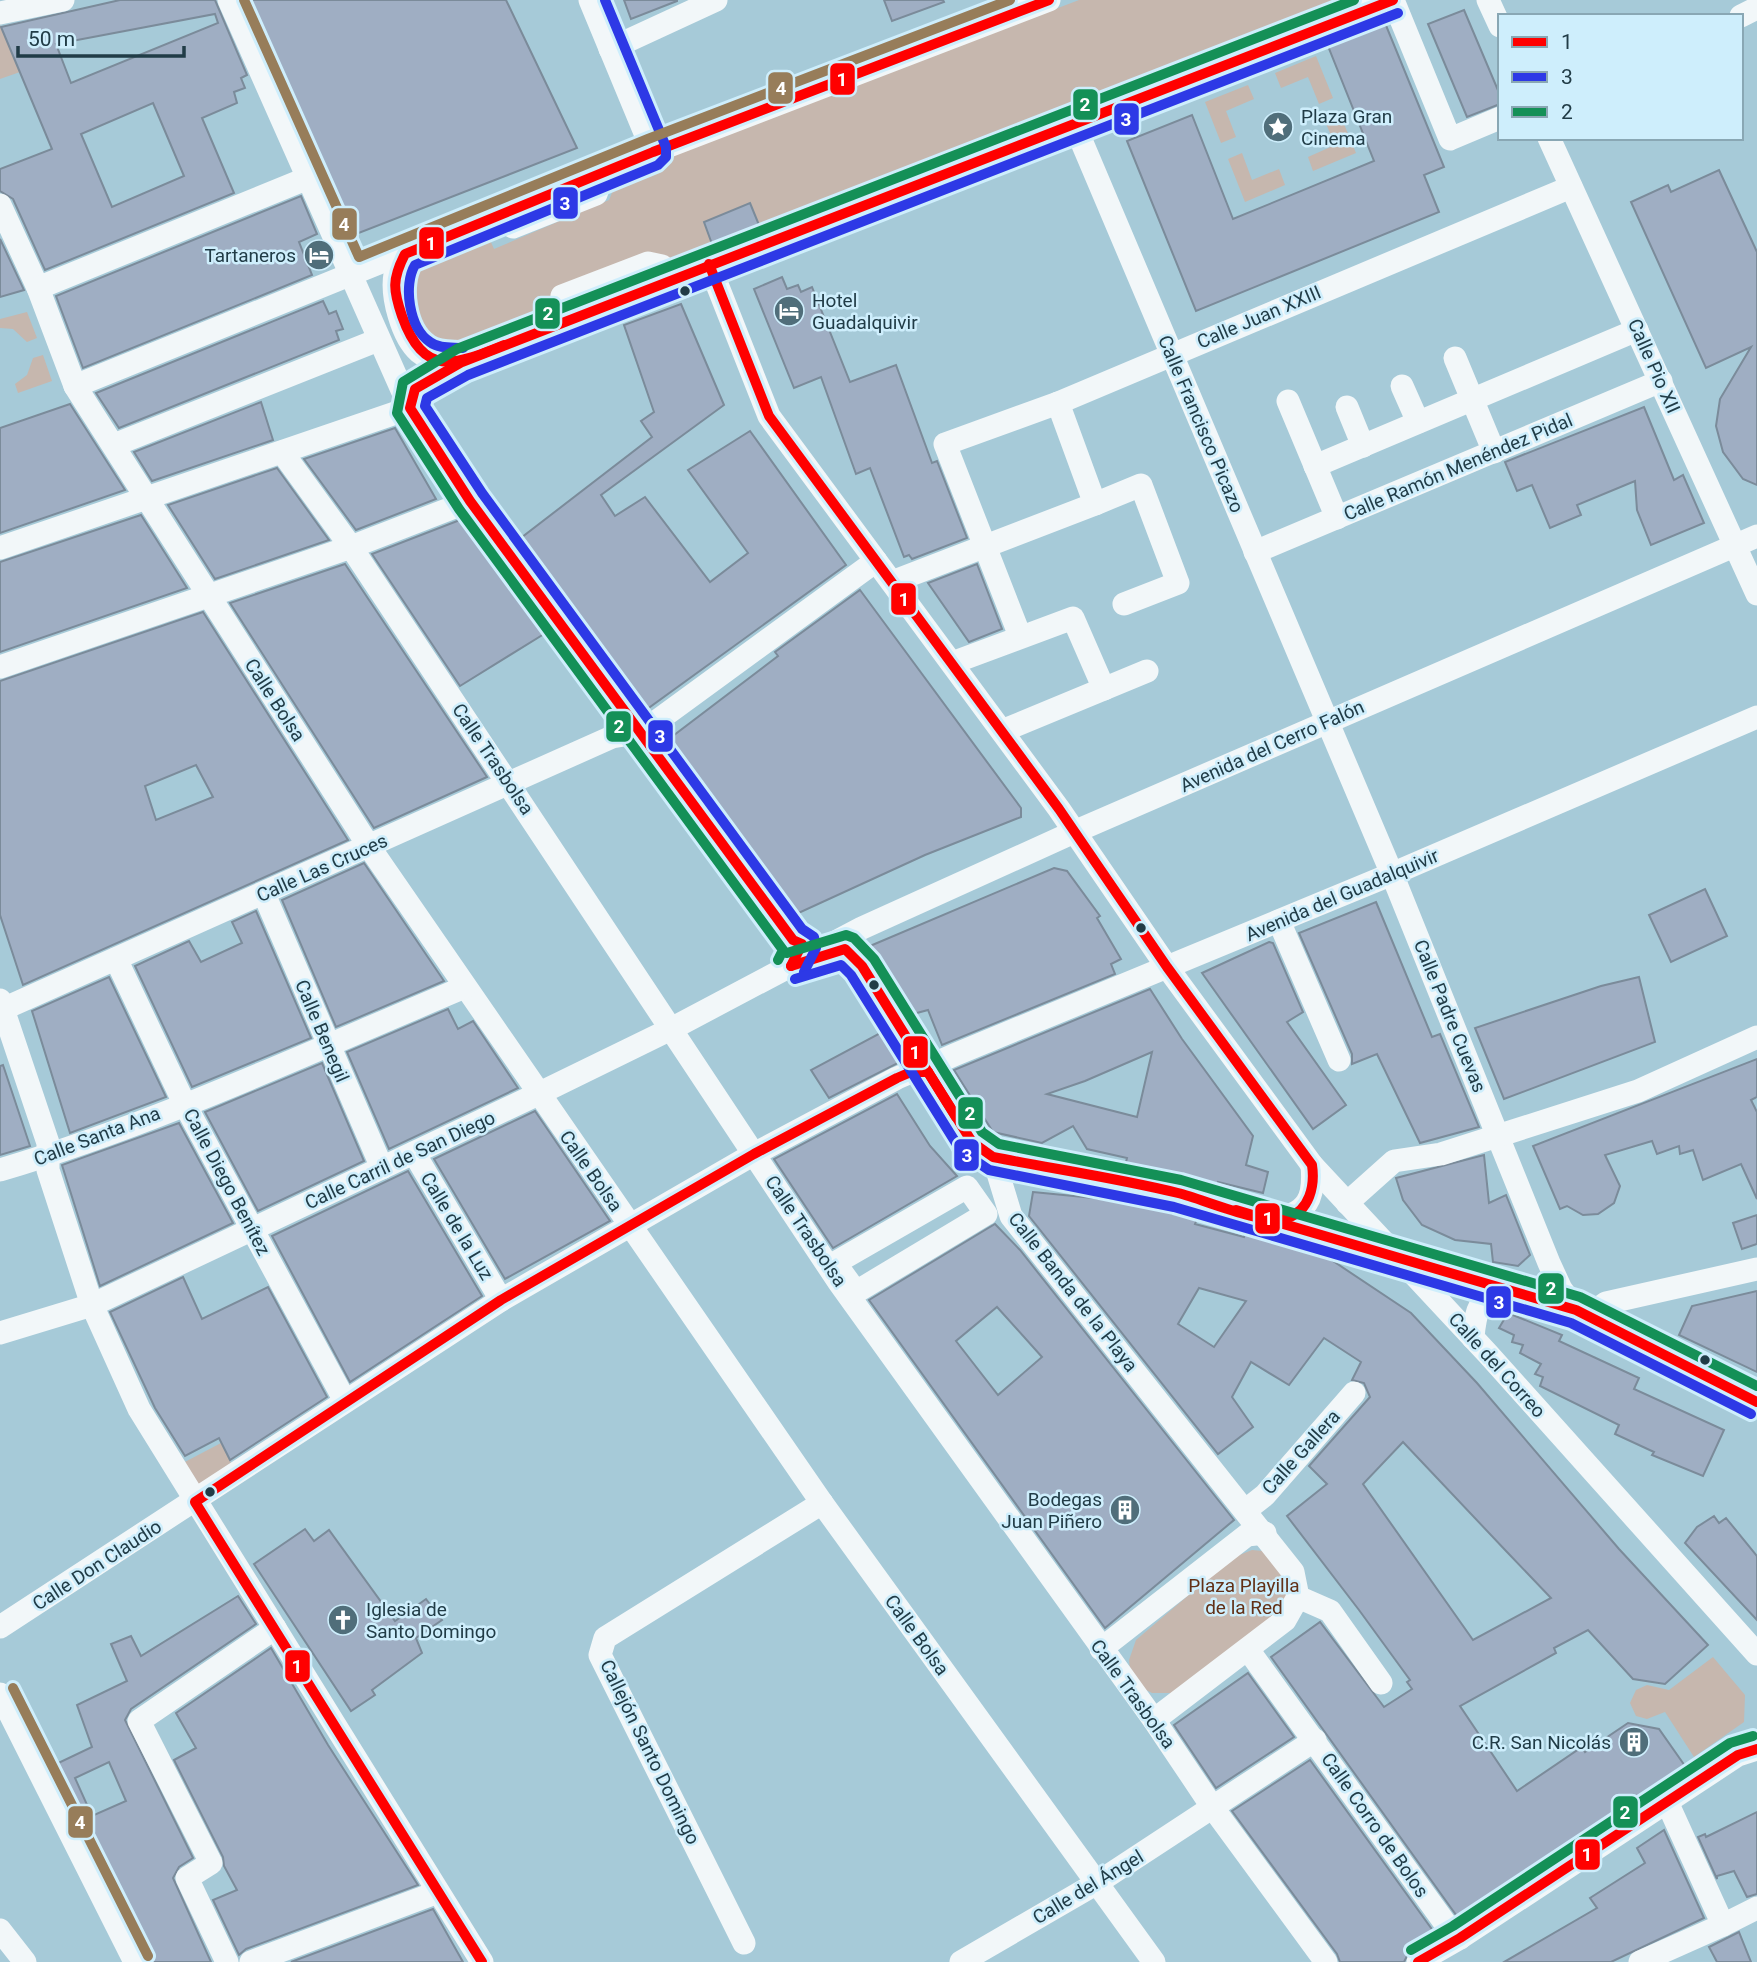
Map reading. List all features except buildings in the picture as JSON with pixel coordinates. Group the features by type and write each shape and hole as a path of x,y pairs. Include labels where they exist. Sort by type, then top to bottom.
{"street":[{"path":"0,13 27,4 64,0"},
{"path":"229,0 410,408 470,501 793,940 802,944 791,966"},
{"path":"590,0 653,152"},
{"path":"610,49 716,0"},
{"path":"78,390 653,152 1049,0"},
{"path":"410,408 415,389 422,382 462,362 709,264 1075,126 1393,0 1450,139 1498,119"},
{"path":"1488,0 1498,22"},
{"name":"Calle Francisco Picazo","path":"1075,126 1326,722"},
{"name":"Calle Pio XII","path":"1550,140 1757,594"},
{"path":"513,227 596,194 604,172"},
{"path":"38,288 307,178"},
{"name":"Calle Juan XXIII","path":"984,547 945,444 1058,403 1571,187"},
{"name":"Calle Bolsa","path":"0,205 38,288 78,390 370,848 822,1503 1154,1962"},
{"path":"405,254 395,272 395,296 411,341 420,353 433,359 462,362"},
{"path":"562,296 648,263 662,266 675,278"},
{"name":"Calle del Correo","path":"709,264 769,416 1002,731 1167,967 1312,1165 1473,1338 1757,1654"},
{"path":"1315,466 1637,330"},
{"path":"114,444 378,340"},
{"path":"1455,358 1494,452"},
{"name":"Calle Ramón Menéndez Pidal","path":"1255,552 1661,381"},
{"path":"1402,386 1419,422"},
{"path":"1288,401 1337,518"},
{"path":"1058,403 1096,504"},
{"path":"1346,407 1363,446"},
{"path":"0,548 147,501 410,408"},
{"name":"Calle Trasbolsa","path":"282,452 351,547 510,784 838,1281 1154,1720 1213,1808 1326,1962"},
{"path":"892,582 1141,485 1178,583 1124,604"},
{"path":"0,667 351,547 470,501"},
{"name":"Avenida del Cerro Falón","path":"791,966 862,928 1074,832 1757,536"},
{"path":"984,547 1020,636"},
{"path":"642,732 876,561"},
{"path":"952,663 1073,618 1104,689"},
{"path":"1002,731 1147,671"},
{"name":"Avenida del Guadalquivir","path":"928,1072 938,1062 954,1055 1392,874 1757,717"},
{"name":"Calle Padre Cuevas","path":"1326,722 1392,874 1560,1289 1585,1314"},
{"name":"Calle Las Cruces","path":"2,1004 116,959 370,848 612,737 642,732"},
{"name":"Calle Benegil","path":"264,894 382,1168"},
{"path":"1279,921 1339,1060"},
{"path":"791,966 845,948 862,965 972,1142 993,1157 1177,1193 1394,1255 1585,1314 1757,1402"},
{"name":"Calle Diego Benítez","path":"116,959 184,1103 345,1401"},
{"name":"Calle Carril de San Diego","path":"0,1333 92,1305 538,1094 791,966"},
{"name":"Calle Santa Ana","path":"0,1170 47,1156 184,1103 464,987"},
{"path":"2,1004 48,1143 48,1170 92,1305 139,1409 482,1962"},
{"path":"1347,1203 1394,1161 1441,1154 1638,1091 1757,1037"},
{"name":"Calle Don Claudio","path":"0,1628 501,1300 754,1154 897,1077 911,1072 928,1072"},
{"name":"Calle de la Luz","path":"414,1153 501,1300"},
{"name":"Calle Banda de la Playa","path":"993,1157 1011,1216 1265,1533"},
{"path":"1273,1220 1290,1217 1307,1203 1314,1181 1312,1165"},
{"path":"967,1187 986,1214 856,1292 835,1263 967,1187"},
{"path":"1585,1314 1606,1303 1755,1271"},
{"path":"1473,1338 1480,1303 1493,1292 1507,1289"},
{"name":"Calle Gallera","path":"1246,1510 1265,1495 1354,1393"},
{"name":"Callejón Santo Domingo","path":"744,1943 600,1655 605,1638 822,1503"},
{"path":"1101,1649 1247,1535 1265,1533 1293,1572 1298,1597 1285,1620 1249,1651 1154,1720"},
{"path":"1298,1597 1330,1611 1381,1683"},
{"path":"227,1962 187,1878 211,1863 139,1721 275,1628"},
{"path":"1249,1651 1315,1740"},
{"path":"0,1694 135,1962"},
{"name":"Calle Corro de Bolos","path":"1213,1808 1315,1740 1450,1930 1460,1938"},
{"path":"1418,1962 1460,1938 1738,1755 1757,1749"},
{"path":"1667,1802 1723,1925"},
{"name":"Calle del Ángel","path":"961,1962 1097,1883 1213,1808"},
{"path":"251,1962 438,1892"},
{"path":"1640,1962 1757,1908"},
{"path":"0,1930 25,1962"}],"green space":[{"path":"1079,0 1334,0 669,263 555,293 556,307 455,347 435,346 424,334 411,310 407,292 408,278 415,266 440,249 486,231 494,249 609,200 619,176"},
{"path":"0,25 20,72 0,79"},
{"path":"1316,56 1333,98 1319,104 1308,77 1281,88 1275,73"},
{"path":"1248,85 1254,99 1226,111 1236,137 1221,143 1205,102"},
{"path":"1339,112 1356,153 1313,171 1308,157 1335,145 1324,119"},
{"path":"1242,153 1252,180 1279,169 1285,185 1245,202 1228,159"},
{"path":"27,312 37,338 27,342 13,329 0,328 0,319"},
{"path":"43,355 52,381 18,393 15,384 27,375 33,358"},
{"path":"221,1443 234,1469 202,1489 181,1464"},
{"name":"Plaza Playilla de la Red","path":"1252,1550 1263,1551 1292,1580 1285,1611 1173,1693 1152,1693 1142,1688 1130,1670 1129,1660 1136,1640 1232,1558"},
{"path":"1713,1657 1745,1695 1744,1722 1694,1757 1665,1712 1647,1719 1636,1716 1630,1703 1636,1690 1647,1685 1669,1690"}],"transit line":[{"name":"4","path":"244,0 359,257 648,139 1010,0"},
{"name":"3","path":"463,348 434,344 417,327 409,294 411,273 415,265 658,165 666,157 666,147 605,0"},
{"name":"1","path":"504,345 455,361 430,358 420,349 411,336 397,299 396,278 405,254 653,152 1049,0"},
{"name":"2","path":"778,960 783,950 459,509 397,413 403,382 457,349 1354,0"},
{"name":"1","path":"791,966 802,944 793,940 470,501 410,408 415,389 462,362 1393,0"},
{"name":"3","path":"804,972 816,948 814,937 802,929 482,493 425,406 427,398 468,375 1398,13"},
{"name":"1","path":"709,264 769,416 1059,809 1167,967 1312,1165 1313,1181 1309,1196 1295,1215 1287,1218 1263,1218 1178,1193 993,1157 972,1142 928,1072"},
{"name":"2","path":"787,953 846,935 854,938 874,959 982,1132 999,1144 1181,1180 1580,1297 1757,1386"},
{"name":"1","path":"791,966 845,949 862,966 956,1117"},
{"name":"3","path":"795,979 841,965 851,975 961,1151 989,1170 1174,1207 1571,1323 1751,1414"},
{"name":"1","path":"482,1962 195,1502 501,1300 754,1154 897,1078 911,1072 928,1072"},
{"name":"1","path":"1236,1210 1576,1310 1757,1402"},
{"name":"4","path":"13,1688 148,1956"},
{"name":"2","path":"1411,1950 1453,1926 1730,1743 1753,1736"},
{"name":"1","path":"1418,1962 1460,1938 1738,1755 1757,1749"}],"place":[{"name":"Plaza Gran Cinema","path":"1278,127"},
{"name":"Tartaneros","path":"319,255"},
{"name":"Hotel Guadalquivir","path":"789,311"},
{"name":"Bodegas Juan Piñero","path":"1125,1510"},
{"name":"Iglesia de Santo Domingo","path":"343,1620"},
{"name":"C.R. San Nicolás","path":"1634,1742"}]}
